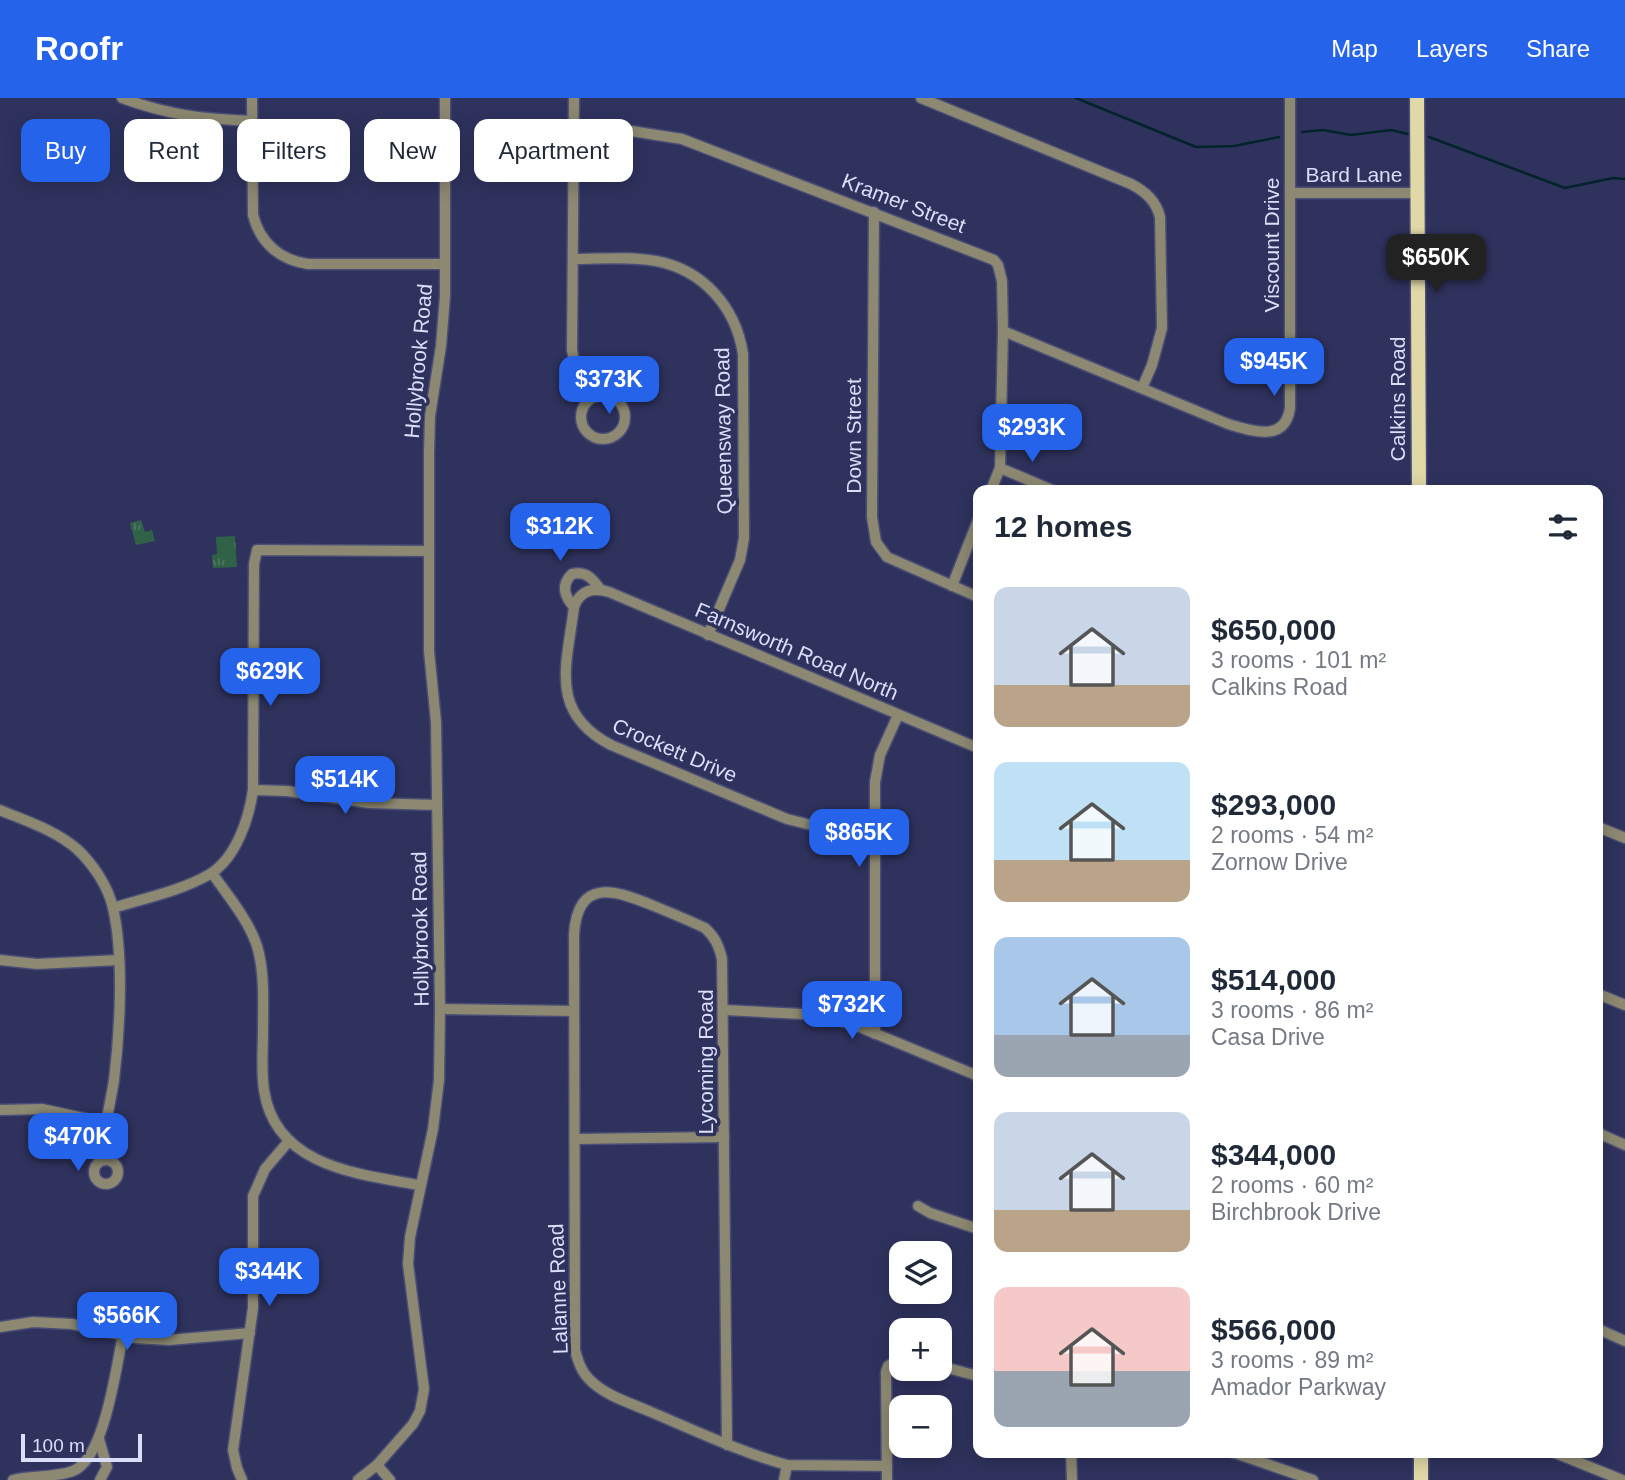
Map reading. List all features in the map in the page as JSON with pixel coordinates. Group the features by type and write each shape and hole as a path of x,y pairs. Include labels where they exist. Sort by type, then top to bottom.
{"main road":[{"name":"Calkins Road","path":"1418,98 1419,485"},
{"path":"1421,1458 1421,1480"}],"street":[{"path":"122,98 173,114 201,119 237,120"},
{"path":"252,98 252,119"},
{"name":"Hollybrook Road","path":"358,1480 377,1465 414,1424 423,1399 422,1364 408,1264 419,1185 433,1129 440,1009 436,722 429,651 429,431 444,323 445,98"},
{"path":"573,98 574,119"},
{"path":"921,98 1131,184 1146,193 1155,204 1160,217 1163,310 1158,346 1142,388"},
{"name":"Viscount Drive","path":"1003,331 1228,424 1247,430 1270,432 1283,426 1290,408 1290,98"},
{"name":"Kramer Street","path":"633,131 682,139 994,260 1002,281 1003,331 1000,468 993,485"},
{"path":"253,182 253,215 258,231 275,252 289,260 308,264 445,264"},
{"path":"574,182 573,366 590,399"},
{"name":"Bard Lane","path":"1290,193 1418,193"},
{"name":"Down Street","path":"874,212 874,535 887,557 973,595"},
{"name":"Queensway Road","path":"574,259 648,260 678,268 709,287 726,306 738,330 743,354 744,538 740,560 708,635"},
{"path":"603,394 617,399 622,405 625,419 623,426 613,437 599,439 587,431 581,418 590,399 603,394"},
{"path":"1000,468 1040,485"},
{"path":"951,586 973,532"},
{"path":"113,908 166,892 212,873 239,838 251,805 253,790 254,564 257,550 429,551"},
{"name":"Crockett Drive","path":"600,589 589,576 582,573 572,574 565,583 565,592 574,607 565,689 571,709 578,720 598,738 787,819 811,825 874,831"},
{"path":"574,607 583,593 600,589"},
{"name":"Farnsworth Road North","path":"600,589 973,746"},
{"path":"875,1034 875,782 878,763 898,715"},
{"path":"253,790 287,791 369,803 437,805"},
{"path":"0,810 42,828 75,848 101,878 113,908 119,960 117,1057 106,1123 104,1160"},
{"path":"1603,829 1625,838"},
{"path":"212,873 237,909 257,948 263,988 264,1092 277,1128 288,1142 303,1152 337,1167 419,1185"},
{"name":"Lycoming Road","path":"574,1011 575,920 584,901 594,894 604,891 625,894 694,923 713,936 719,946 725,1010 727,1445"},
{"path":"0,960 37,964 119,960"},
{"path":"1603,995 1625,1005"},
{"path":"440,1009 574,1011"},
{"path":"725,1010 822,1016 875,1034 973,1074"},
{"name":"Lalanne Road","path":"574,1011 575,1350 589,1380 608,1393 727,1445 787,1465 887,1466"},
{"path":"0,1110 42,1109 106,1123"},
{"path":"1603,1135 1625,1144"},
{"path":"575,1139 724,1137"},
{"path":"243,1480 233,1450 250,1333 254,1255 253,1196 265,1169 288,1142"},
{"path":"918,1206 930,1213 973,1227"},
{"path":"0,1327 33,1322 72,1324 123,1335 169,1340 250,1333"},
{"path":"1603,1331 1625,1341"},
{"path":"13,1480 74,1471 86,1461 99,1439 123,1335"},
{"path":"887,1480 886,1372 889,1365"},
{"path":"952,1369 973,1375"},
{"path":"99,1439 107,1467 100,1480"},
{"path":"1072,1458 1072,1480"},
{"path":"1249,1458 1313,1480"},
{"path":"1568,1458 1622,1480"},
{"path":"377,1465 390,1480"},
{"path":"784,1480 787,1465"},
{"path":"60,1474 72,1480"}],"green space":[{"path":"141,520 145,532 152,530 155,541 136,545 130,523"},
{"path":"235,536 237,567 213,568 212,555 217,554 216,537"}],"waterway":[{"path":"1076,98 1196,147 1234,146 1279,137"},
{"path":"1302,132 1323,130 1351,135 1391,130 1408,134"},
{"path":"1429,137 1565,188 1613,178 1625,179"}]}
